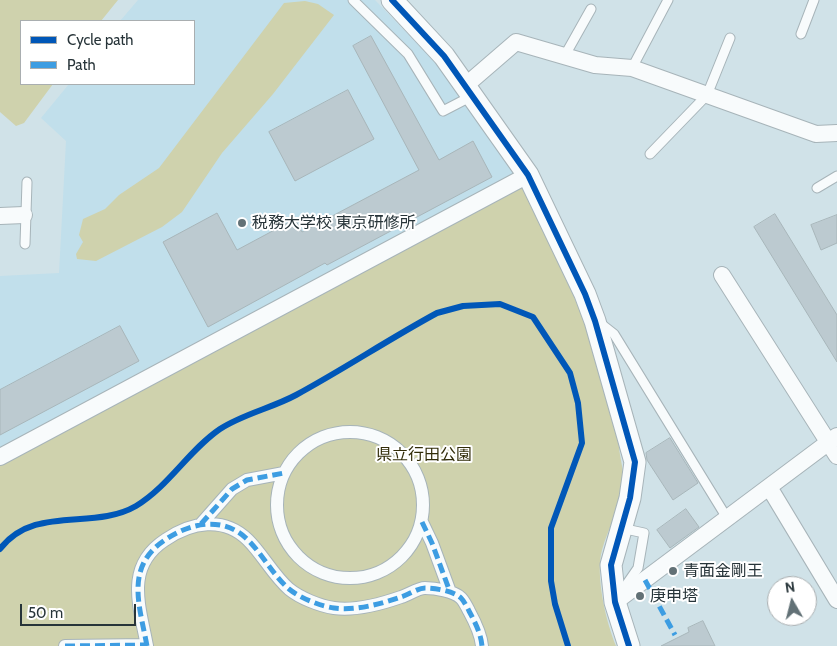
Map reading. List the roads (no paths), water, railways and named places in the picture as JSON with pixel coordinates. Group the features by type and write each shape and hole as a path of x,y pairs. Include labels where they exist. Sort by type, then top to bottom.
{"street":[{"path":"392,0 425,33 469,91 528,175 585,294 595,321 624,416 635,462 634,480 611,565 614,602 629,646"},
{"path":"469,91 516,42 595,65 632,68 816,134 837,133"},
{"path":"0,457 528,175"},
{"path":"0,216 24,215"},
{"path":"614,602 769,487 834,445 722,275"},
{"path":"337,433 366,433 392,444 412,466 424,492 422,522 409,549 389,568 361,578 333,577 307,566 286,545 277,518 277,489 284,473 289,462 310,443 337,433"},
{"path":"201,524 232,489 247,480 284,473"},
{"path":"769,487 837,600"},
{"path":"422,522 450,592"},
{"path":"65,646 147,645 139,612 137,588 140,572 147,557 160,543 176,532 201,524 214,523 231,528 247,539 290,590 314,603 335,609 366,607 400,598 424,588 450,592 461,598 476,624 482,646"}],"lane":[{"path":"353,0 408,54 443,111 469,91"},
{"path":"632,68 668,0"},
{"path":"801,34 814,0"},
{"path":"564,57 591,9"},
{"path":"650,154 707,95 730,38"},
{"path":"817,188 837,176"},
{"path":"25,244 24,215 27,182"},
{"path":"595,321 605,325 614,334 727,518"}],"place":[{"name":"税務大学校 東京研修所","path":"242,223"},
{"name":"青面金剛王","path":"673,571"},
{"name":"庚申塔","path":"640,596"}],"park label":[{"name":"県立行田公園","path":"424,455"}]}
